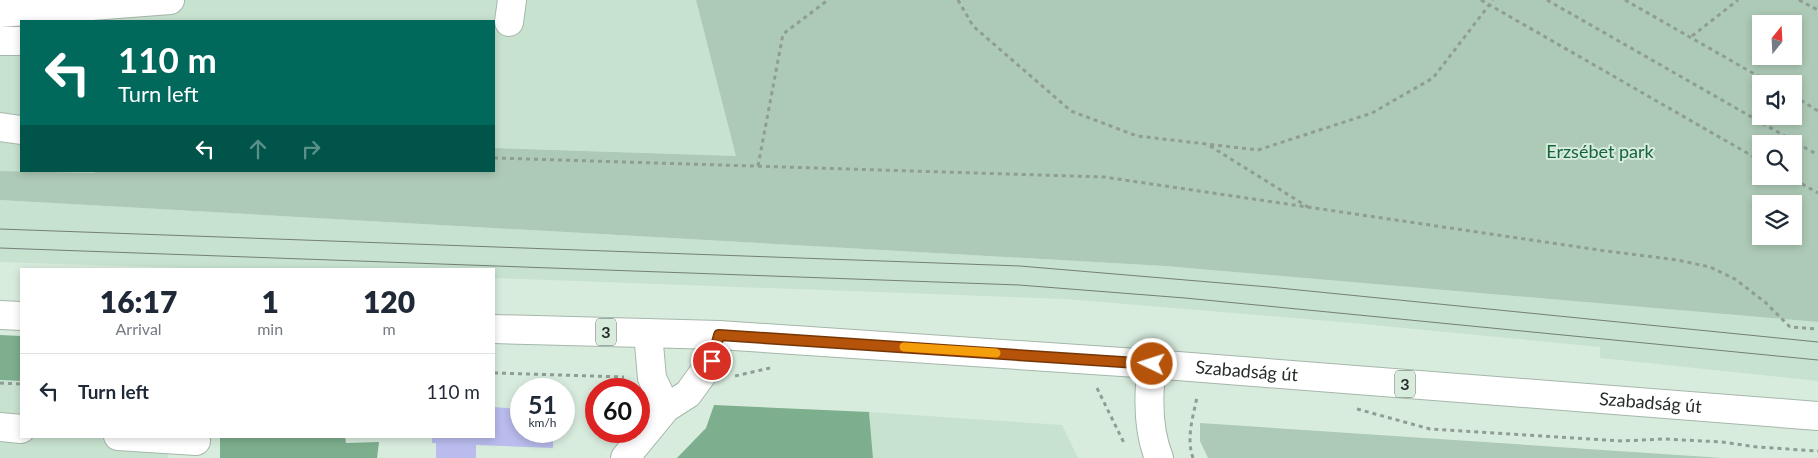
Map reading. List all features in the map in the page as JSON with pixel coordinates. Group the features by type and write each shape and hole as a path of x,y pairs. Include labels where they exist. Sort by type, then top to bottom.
{"main road":[{"path":"0,13 170,0"},
{"path":"0,42 20,41"},
{"path":"0,127 20,130"},
{"path":"0,315 20,316"},
{"name":"Szabadság út","path":"495,329 719,335 1152,364 1818,416"},
{"path":"648,333 652,378 666,408"},
{"path":"625,458 666,408 688,394 712,361 719,335"},
{"path":"1152,364 1148,391 1152,432 1160,458"},
{"path":"0,427 20,429"},
{"path":"135,438 196,445"}],"path":[{"path":"758,166 783,34 828,0"},
{"path":"958,0 973,26 1071,111 1137,136 1258,150 1372,112 1434,78 1493,0"},
{"path":"1481,0 1752,156"},
{"path":"1547,0 1818,155"},
{"path":"1625,0 1692,36 1757,75"},
{"path":"1692,36 1738,0"},
{"path":"1799,0 1818,10"},
{"path":"1802,101 1818,111"},
{"path":"1207,144 1309,208"},
{"path":"495,158 1104,177 1677,260 1710,267 1735,279 1766,303 1790,327 1818,330"},
{"path":"1802,184 1818,193"},
{"path":"700,378 726,378 777,366"},
{"path":"495,373 652,378"},
{"path":"0,383 20,384"},
{"path":"1095,385 1127,450"},
{"path":"1193,458 1190,449 1190,432 1197,397 1206,398"},
{"path":"1350,408 1430,428 1622,441 1664,439 1722,442 1757,447 1818,451"}],"shaded area":[{"path":"0,0 696,0 737,156 495,148 495,20 20,20 20,171 0,171"},
{"path":"48,172 95,172 95,173"},
{"path":"0,200 1165,266 1818,322 1818,381 1600,358 1600,347 1341,322 1065,299 495,278 495,268 185,268 0,262"},
{"path":"0,381 20,381 20,438 169,438 168,458 0,458"},
{"path":"869,412 1062,425 1078,458 873,458"}],"green space":[{"name":"Erzsébet park","path":"696,0 1818,0 1818,322 1165,266 0,200 0,171 95,173 495,172 495,148 736,156"},
{"path":"0,335 20,336 20,381 0,380"},
{"path":"714,405 869,412 873,458 677,458 706,428"},
{"path":"1200,423 1723,458 1208,458 1200,441"},
{"path":"220,438 345,438 346,443 379,442 377,458 220,458"}],"building":[{"path":"495,407 510,408 510,443 553,443 553,448 476,445 476,458 436,458 436,443 432,443 432,438 495,438"}],"tram line":[{"path":"0,229 1020,266 1269,287 1818,342"},
{"path":"0,248 1019,285 1185,298 1818,360"}],"slow traffic":[{"path":"904,347 996,353"}],"route":[{"path":"712,361 719,335 1152,364"}]}
